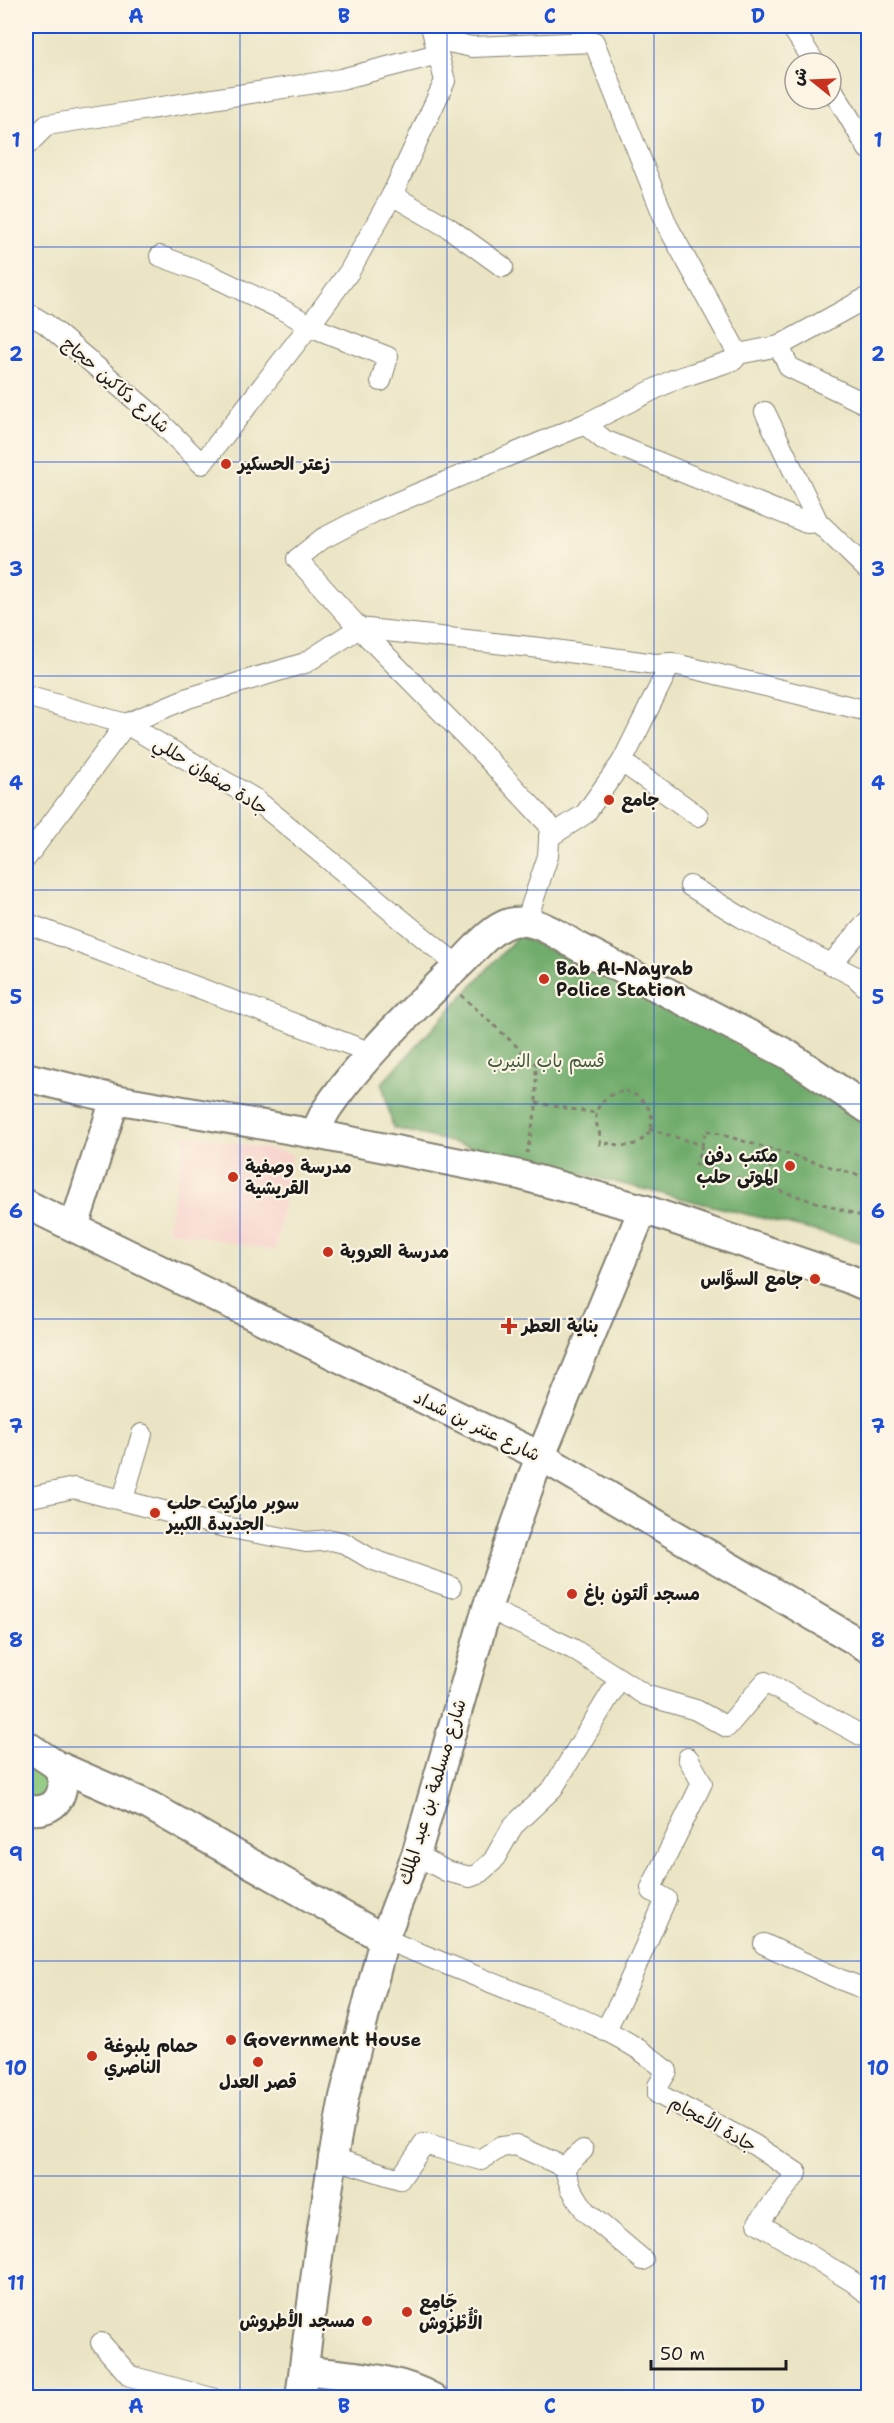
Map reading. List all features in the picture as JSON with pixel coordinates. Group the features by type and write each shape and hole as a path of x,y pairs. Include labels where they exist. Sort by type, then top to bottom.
{"street":[{"path":"791,26 807,51"},
{"path":"310,325 349,272 392,195 445,81 434,40"},
{"path":"26,146 47,125 341,79 434,40 472,47 594,42 667,225 738,354"},
{"path":"843,107 868,149"},
{"path":"392,195 449,228 503,267"},
{"path":"160,256 206,273 310,325 387,357 381,381"},
{"path":"526,922 548,856 550,826 359,628 297,559 322,539 359,519 585,424 673,381 734,360 738,354 779,346 868,297"},
{"name":"شارع دكاكين حجاج","path":"26,312 46,324 153,415 202,464 310,325"},
{"path":"779,346 789,367 868,405"},
{"path":"765,412 818,522 868,570"},
{"path":"585,424 604,440 807,523 818,522"},
{"path":"26,858 126,724 188,698 305,663 359,628 540,648 655,664 671,663 868,711"},
{"path":"549,837 585,814 622,762 671,663"},
{"name":"جادة صفوان حللي","path":"26,696 126,724 255,799 451,973"},
{"path":"622,762 698,816"},
{"path":"690,886 746,920 854,976 868,989"},
{"path":"831,964 868,921"},
{"path":"315,1134 328,1107 372,1053 451,973 492,934 509,924 526,922 548,929 787,1054 868,1109"},
{"path":"26,923 372,1053"},
{"path":"26,1077 115,1099 315,1134 520,1175 643,1209 861,1278"},
{"path":"74,1227 115,1099"},
{"name":"شارع عنتر بن شداد","path":"26,1204 542,1457 868,1648"},
{"name":"شارع مسلمة بن عبد الملك","path":"302,2384 333,2158 344,2097 384,1939 416,1855 487,1608 533,1475 643,1209"},
{"path":"123,1499 142,1434"},
{"path":"26,1498 74,1488 225,1527 306,1542 332,1540 344,1543 371,1558 451,1587"},
{"path":"487,1608 573,1649 645,1695 696,1710 727,1727 765,1682 868,1739"},
{"path":"416,1855 446,1871 470,1877 478,1874 492,1861 513,1826 553,1788 619,1680"},
{"path":"26,1745 56,1765 150,1806 384,1939"},
{"path":"605,2031 666,1899 652,1891 651,1887 702,1783 688,1758"},
{"path":"26,1809 39,1811 56,1802 63,1784 56,1765"},
{"name":"جادة الأعجام","path":"384,1939 605,2031 657,2062 666,2071 658,2086 658,2094 753,2144 797,2173 758,2223 853,2282 868,2294"},
{"path":"764,1944 868,1990"},
{"path":"333,2158 400,2179 424,2144 481,2160 501,2147 516,2145 564,2167 571,2188 585,2211 643,2260"},
{"path":"564,2167 583,2150"},
{"path":"101,2343 130,2376 212,2397"},
{"path":"302,2384 393,2382 412,2387 433,2397"}],"path":[{"path":"451,973 536,1064 536,1103 525,1161 520,1175"},
{"path":"625,1091 635,1093 645,1100 652,1120 650,1129 638,1143 630,1146 620,1146 609,1142 600,1144 602,1136 596,1123 597,1113 606,1097 625,1091"},
{"path":"536,1103 597,1113"},
{"path":"650,1129 702,1145"},
{"path":"868,1178 706,1130 696,1165 868,1218"},
{"path":"766,1187 774,1150"}],"shaded area":[{"name":"مدرسة وصفية القريشية","path":"186,1134 292,1154 275,1251 167,1230"}],"green space":[{"name":"قسم باب النيرب","path":"518,936 750,1039 868,1124 868,1244 393,1128 382,1083"},
{"path":"26,1761 45,1775 53,1792 26,1801"}],"place":[{"name":"زعتر الحسكير","path":"226,464"},
{"name":"جامع","path":"609,800"},
{"name":"Bab Al-Nayrab Police Station","path":"544,979"},
{"name":"مكتب دفن الموتى حلب","path":"790,1166"},
{"name":"مدرسة وصفية القريشية","path":"233,1177"},
{"name":"مدرسة العروبة","path":"328,1252"},
{"name":"جامع السوَّاس","path":"815,1279"},
{"name":"بناية العطر","path":"509,1326"},
{"name":"سوبر ماركيت حلب الجديدة الكبير","path":"155,1513"},
{"name":"مسجد ألتون باغ","path":"572,1594"},
{"name":"Government House","path":"231,2040"},
{"name":"حمام يلبوغة الناصري","path":"92,2056"},
{"name":"قصر العدل","path":"258,2062"},
{"name":"جَامِع الْأُطْرُوش","path":"407,2312"},
{"name":"مسجد الأطروش","path":"367,2321"}]}
